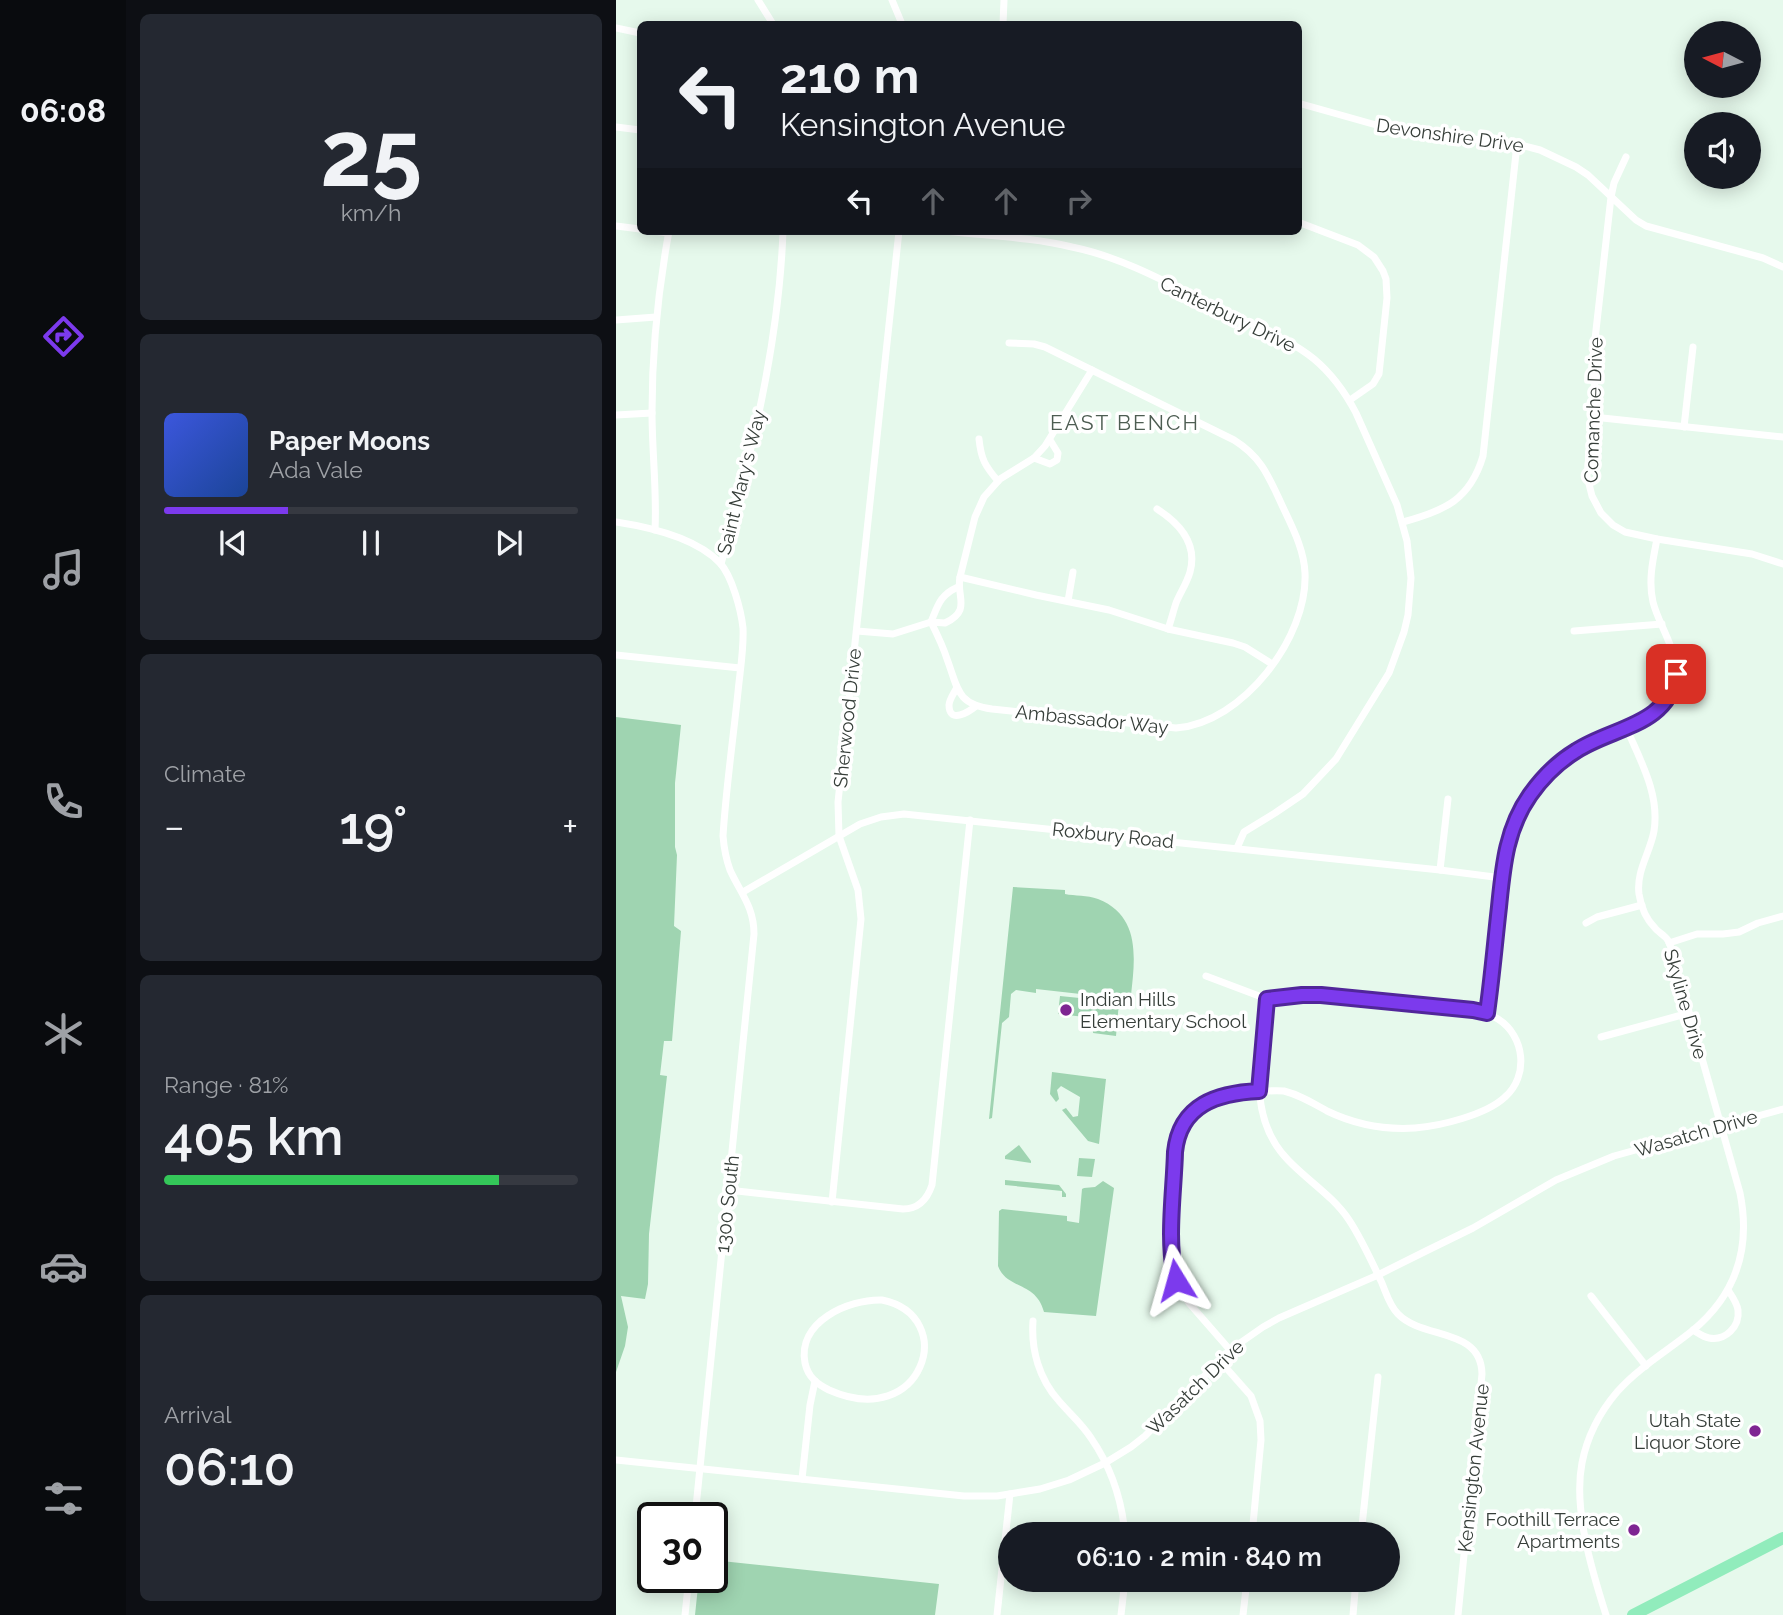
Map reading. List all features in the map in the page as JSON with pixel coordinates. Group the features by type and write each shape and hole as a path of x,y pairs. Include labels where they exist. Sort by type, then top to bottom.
{"main road":[{"path":"1633,1615 1783,1538"}],"street":[{"path":"758,0 771,21"},
{"path":"892,0 901,21"},
{"path":"1003,21 1004,0"},
{"path":"616,29 637,32"},
{"name":"Devonshire Drive","path":"1302,104 1394,130 1517,144 1551,154 1576,166 1646,226 1763,258 1783,267"},
{"path":"616,127 637,130"},
{"path":"1403,522 1438,512 1459,498 1471,485 1483,456 1517,144"},
{"name":"Comanche Drive","path":"1626,157 1614,183 1611,197 1594,348 1595,392 1587,476 1591,496 1608,520 1632,534 1746,553 1783,564"},
{"path":"1302,224 1364,248 1379,264 1386,279 1387,298 1378,374 1373,384 1349,400"},
{"path":"616,226 637,229"},
{"path":"655,530 652,413 656,317 668,235"},
{"name":"Saint Mary's Way","path":"743,892 729,866 723,836 743,638 741,614 721,564 767,378 778,299 783,235"},
{"name":"Sherwood Drive","path":"832,1202 861,919 858,890 839,836 838,802 899,235"},
{"name":"Canterbury Drive","path":"979,235 1057,244 1090,251 1120,262 1304,352 1335,380 1349,400 1397,505 1410,559 1410,597 1404,632 1389,673 1345,747 1326,771 1303,794 1244,832 1237,848"},
{"path":"616,320 656,317"},
{"name":"Ambassador Way","path":"931,622 948,660 956,689 949,709 956,715 963,715 976,706 1185,727 1210,719 1255,688 1287,642 1304,597 1306,575 1301,549 1269,476 1253,454 1234,440 1039,345 1009,343"},
{"path":"1684,427 1693,347"},
{"path":"857,631 893,634 931,622 945,623 956,616 962,603 958,587 960,577 978,509 998,481 1034,458 1050,440 1092,370"},
{"path":"616,415 652,413"},
{"path":"1592,417 1783,437"},
{"path":"979,439 984,463 998,481"},
{"path":"1034,458 1050,464 1058,460 1058,453 1050,440"},
{"path":"1157,509 1169,516 1183,531 1192,558 1190,573 1168,629"},
{"path":"616,522 655,530 698,548 721,564"},
{"path":"1487,1013 1506,849 1515,822 1529,796 1556,766 1575,751 1657,711 1669,697 1675,682 1675,658 1653,602 1651,585 1657,539"},
{"path":"1068,601 1073,572"},
{"path":"960,577 1109,610 1168,629 1239,645 1272,664"},
{"path":"931,622 944,596 958,587"},
{"path":"1574,631 1662,624"},
{"path":"616,655 740,668"},
{"path":"956,689 976,706"},
{"path":"1586,923 1597,917 1642,905 1639,876 1652,838 1655,810 1649,781 1626,727"},
{"path":"1440,870 1448,799"},
{"name":"Roxbury Road","path":"743,892 867,821 911,814 1502,878"},
{"path":"728,1190 907,1209 923,1202 929,1194 970,820"},
{"name":"1300 South","path":"697,1502 754,943 753,918 743,892"},
{"name":"Skyline Drive","path":"1606,1615 1582,1520 1579,1487 1589,1439 1606,1408 1623,1386 1693,1331 1717,1307 1735,1275 1742,1252 1744,1217 1722,1127 1669,943 1649,922 1642,905"},
{"path":"1669,943 1697,934 1739,932 1783,916"},
{"path":"1206,976 1267,999 1321,995 1487,1013 1503,1022 1514,1035 1520,1052 1520,1070 1516,1083 1505,1097 1466,1117 1427,1127 1381,1127 1341,1116 1295,1094 1281,1091 1236,1092 1202,1105 1192,1114 1183,1125 1176,1145 1173,1268 1189,1303 1230,1350"},
{"name":"Kensington Avenue","path":"1267,999 1259,1091 1264,1122 1277,1147 1289,1162 1343,1211 1398,1314 1409,1322 1466,1343 1475,1350 1482,1364 1458,1615"},
{"path":"1601,1037 1689,1013"},
{"name":"Wasatch Drive","path":"616,1460 955,1496 1010,1494 1061,1483 1105,1463 1131,1447 1152,1430 1230,1350 1279,1318 1378,1275 1473,1228 1556,1180 1583,1168 1614,1156 1783,1108"},
{"path":"1693,1331 1713,1338 1731,1330 1738,1311 1728,1290"},
{"path":"1591,1296 1646,1366"},
{"path":"866,1301 889,1302 904,1309 921,1330 924,1348 921,1366 912,1381 898,1392 880,1397 854,1397 838,1394 815,1381 806,1366 804,1353 807,1339 816,1326 849,1304 866,1301"},
{"path":"1032,1321 1034,1352 1045,1382 1089,1435 1105,1463 1118,1496 1123,1522"},
{"path":"1220,1361 1251,1396 1260,1422 1261,1440 1253,1522"},
{"path":"1362,1522 1378,1377"},
{"path":"802,1479 815,1381"},
{"path":"998,1615 1010,1494"},
{"path":"1121,1615 1124,1592"},
{"path":"1243,1615 1246,1592"},
{"path":"1353,1615 1355,1592"},
{"path":"685,1615 687,1593"}],"green space":[{"path":"616,717 681,725 675,783 677,855 674,926 681,931 672,1041 664,1041 660,1075 667,1076 649,1234 648,1284 645,1299 621,1296 628,1327 616,1372"},
{"path":"1013,887 1065,890 1065,894 1098,899 1122,916 1128,927 1134,953 1131,995 1125,999 1036,989 1036,993 1016,990 1011,994 1009,1017 1002,1023 992,1118 989,1119"},
{"path":"1060,996 1119,1002 1116,1036 1093,1033 1094,1018 1058,1014"},
{"path":"1052,1072 1106,1079 1099,1144 1088,1141 1062,1110 1066,1108 1073,1117 1078,1116 1080,1097 1061,1086 1057,1090 1059,1099 1056,1102 1050,1094"},
{"path":"1019,1145 1031,1163 1005,1159 1005,1156"},
{"path":"1079,1158 1095,1159 1092,1177 1077,1176"},
{"path":"1005,1180 1059,1185 1066,1197 1062,1197 1062,1191 1005,1185"},
{"path":"1103,1181 1114,1188 1096,1316 1044,1312 1035,1295 1008,1279 998,1266 999,1211 1002,1209 1067,1216 1067,1221 1079,1223 1082,1189 1095,1187"},
{"path":"728,1562 939,1584 935,1615 695,1615 697,1593 728,1593"}],"place":[{"name":"Indian Hills Elementary School","path":"1066,1010"},
{"name":"Utah State Liquor Store","path":"1755,1431"},
{"name":"Foothill Terrace Apartments","path":"1634,1530"}],"district":[{"name":"EAST BENCH","path":"1125,422"}],"route":[{"path":"1176,1280 1171,1246 1175,1152 1180,1131 1187,1119 1202,1105 1236,1092 1259,1091 1267,999 1321,995 1487,1013 1503,864 1515,822 1529,796 1556,766 1575,751 1657,711 1669,697 1676,674"}]}
